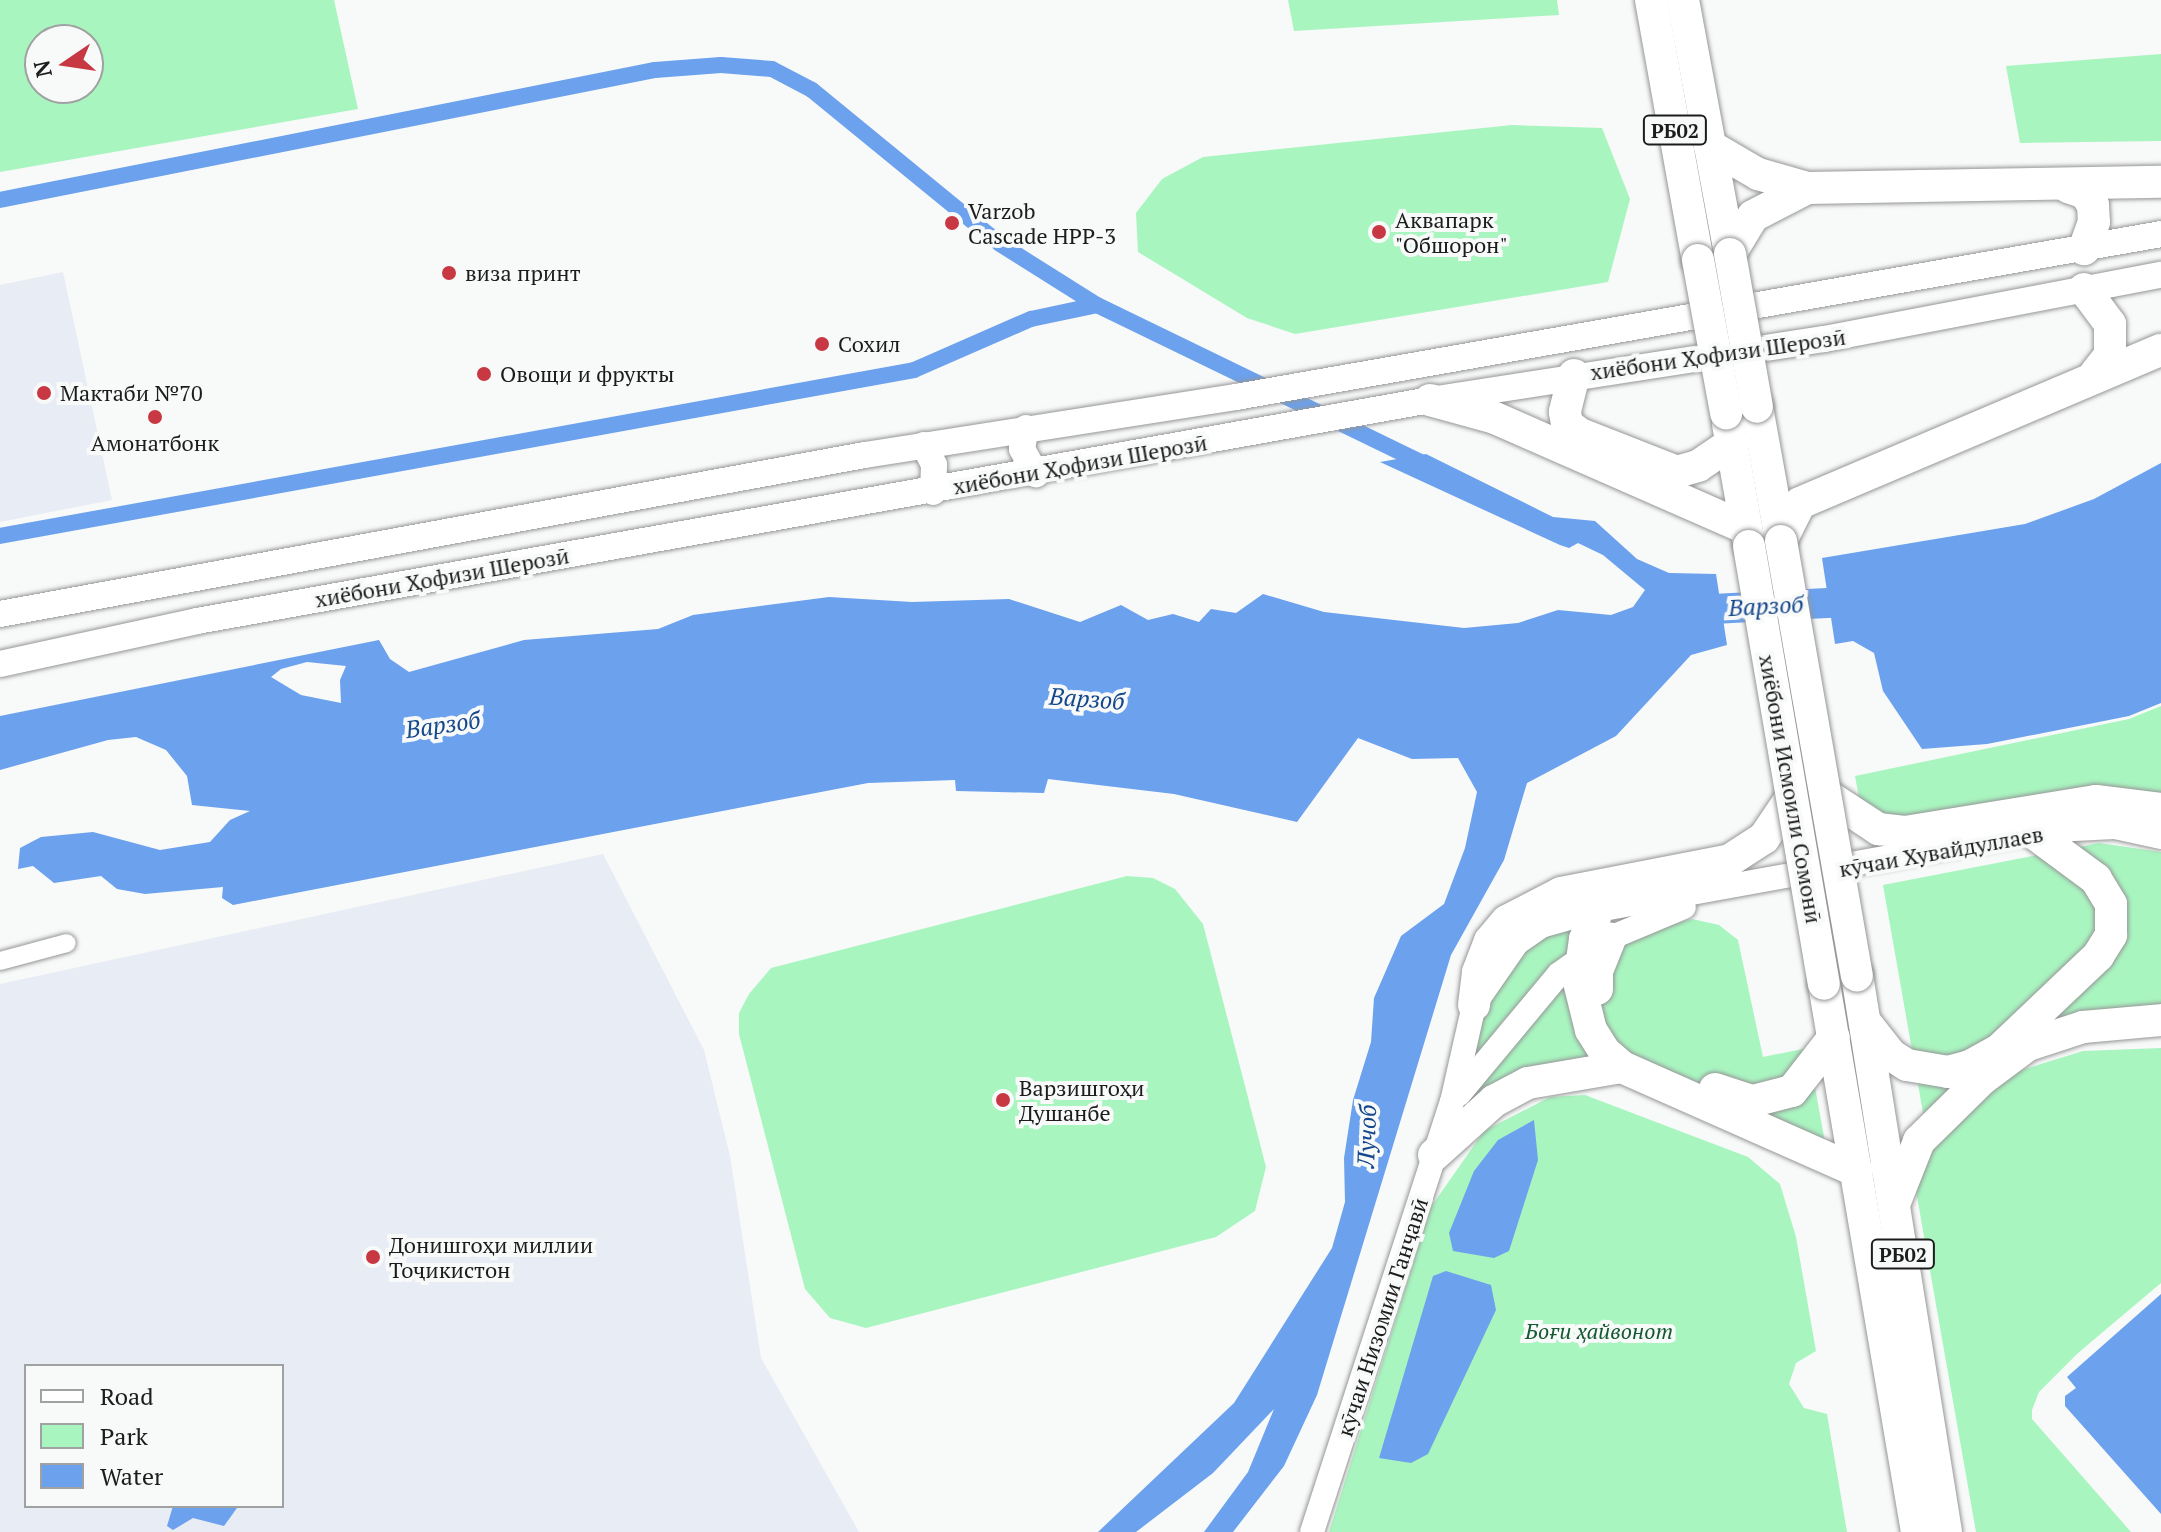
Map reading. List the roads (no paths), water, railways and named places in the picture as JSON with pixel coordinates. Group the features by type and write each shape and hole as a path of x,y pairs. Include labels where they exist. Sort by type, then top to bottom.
{"highway":[{"name":"хиёбони Исмоили Сомонӣ","path":"1651,0 1698,260 1738,421 1770,477 1895,1202 1946,1532"},
{"name":"хиёбони Исмоили Сомонӣ","path":"1683,0 1730,254 1738,421 1748,537 1917,1532"},
{"path":"1710,146 1758,174 1807,188 2068,187 2161,182"},
{"path":"2068,187 2085,193 2093,205 2094,222 2084,249"},
{"path":"1730,254 1745,224 1762,208 1807,188"},
{"path":"2084,289 2110,324 2110,355 2095,374"},
{"path":"1781,541 1800,503 2095,374 2161,350"},
{"path":"1574,375 1565,412 1567,424 1580,434 1677,472 1698,466 1738,421"},
{"path":"1430,400 1495,418 1748,537"},
{"path":"1770,477 1786,496 1800,503"},
{"path":"1825,794 1878,829 1905,832 2096,801 2161,809"},
{"path":"1474,1005 1478,972 1490,941 1507,921 1561,893 1740,855 1764,838 1791,798"},
{"path":"1864,1021 1891,1055 1907,1065 1948,1072 1970,1066 1999,1050 2098,956 2111,935 2111,904 2096,879 2031,831"},
{"path":"1604,924 1580,958 1583,1007 1591,1030 1622,1067 1857,1171"},
{"path":"1604,924 1597,995 1607,1025 1641,1057 1727,1095 1772,1100 1804,1080 1834,1037"},
{"path":"1895,1202 1919,1141 1981,1080 2028,1045 2083,1027 2161,1020"},
{"path":"1434,1155 1494,1101 1528,1083 1622,1067"}],"main road":[{"name":"хиёбони Ҳофизи Шерозӣ","path":"0,614 924,445 1236,397 2161,234"},
{"name":"хиёбони Ҳофизи Шерозӣ","path":"0,664 197,621 1036,474 1574,375 1809,342 2161,275"},
{"path":"1026,428 1022,449 1036,474"},
{"path":"924,445 934,465 933,492"}],"street":[{"name":"кӯчаи Хувайдуллаев","path":"1452,1102 1474,1005 1517,943 1541,926 1604,924 1722,891 2031,831 2115,827 2161,837"},
{"path":"0,961 67,943"},
{"path":"1452,1102 1536,997 1580,958"},
{"name":"кӯчаи Низомии Ганҷавӣ","path":"1312,1532 1452,1102"}],"water":[{"name":"Лучоб","path":"1426,454 1553,517 1595,521 1637,559 1669,573 1716,574 1727,645 1691,655 1616,736 1527,783 1504,860 1451,955 1317,1395 1284,1466 1233,1532 1204,1532 1248,1472 1274,1409 1213,1473 1136,1532 1098,1532 1234,1403 1332,1248 1345,1202 1344,1158 1353,1100 1371,1042 1374,998 1401,936 1444,904 1465,848 1477,792 1458,758 1412,759 1358,738 1297,822 1174,794 1048,779 1044,793 956,791 955,780 868,783 233,905 222,898 223,887 145,894 117,889 101,876 54,883 33,866 18,869 20,848 41,837 93,832 160,850 210,842 230,820 250,811 192,805 187,776 166,750 136,737 108,740 0,770 0,716 379,640 390,659 409,672 524,640 658,629 693,615 829,597 912,602 1009,599 1080,622 1121,605 1148,620 1173,614 1199,622 1211,609 1236,613 1263,594 1324,612 1464,628 1518,623 1558,610 1611,615 1633,607 1645,590 1603,555 1578,543 1569,548 1560,545 1380,462","holes":["307,662 346,666 340,680 341,703 301,695 271,677 281,669"]},
{"path":"2161,463 2161,703 2129,716 1987,744 1922,749 1883,691 1874,653 1853,641 1835,644 1822,558 2025,524 2094,499"},
{"path":"1534,1120 1538,1160 1509,1251 1494,1258 1453,1251 1449,1233 1474,1171 1498,1140"},
{"path":"1446,1271 1491,1285 1496,1310 1428,1454 1411,1463 1379,1458 1433,1276"},
{"path":"2161,1294 2161,1514 2065,1406 2065,1396 2076,1388 2067,1377"},
{"path":"172,1508 237,1508 224,1526 193,1518 173,1530 167,1526"}],"waterway":[{"path":"0,200 655,70 721,65 772,69 812,90 1000,244 1097,305 1431,467"},
{"path":"0,536 914,370 1031,319 1097,305"},
{"name":"Варзоб","path":"1687,625 1713,609 1867,601"}],"place":[{"name":"Varzob Cascade HPP-3","path":"952,223"},
{"name":"Аквапарк \"Обшорон\"","path":"1379,232"},
{"name":"виза принт","path":"449,273"},
{"name":"Сохил","path":"822,344"},
{"name":"Овощи и фрукты","path":"484,374"},
{"name":"Мактаби №70","path":"44,393"},
{"name":"Амонатбонк","path":"155,417"},
{"name":"Варзишгоҳи Душанбе","path":"1003,1100"},
{"name":"Донишгоҳи миллии Тоҷикистон","path":"373,1257"}],"park label":[{"name":"Боғи ҳайвонот","path":"1599,1331"}]}
